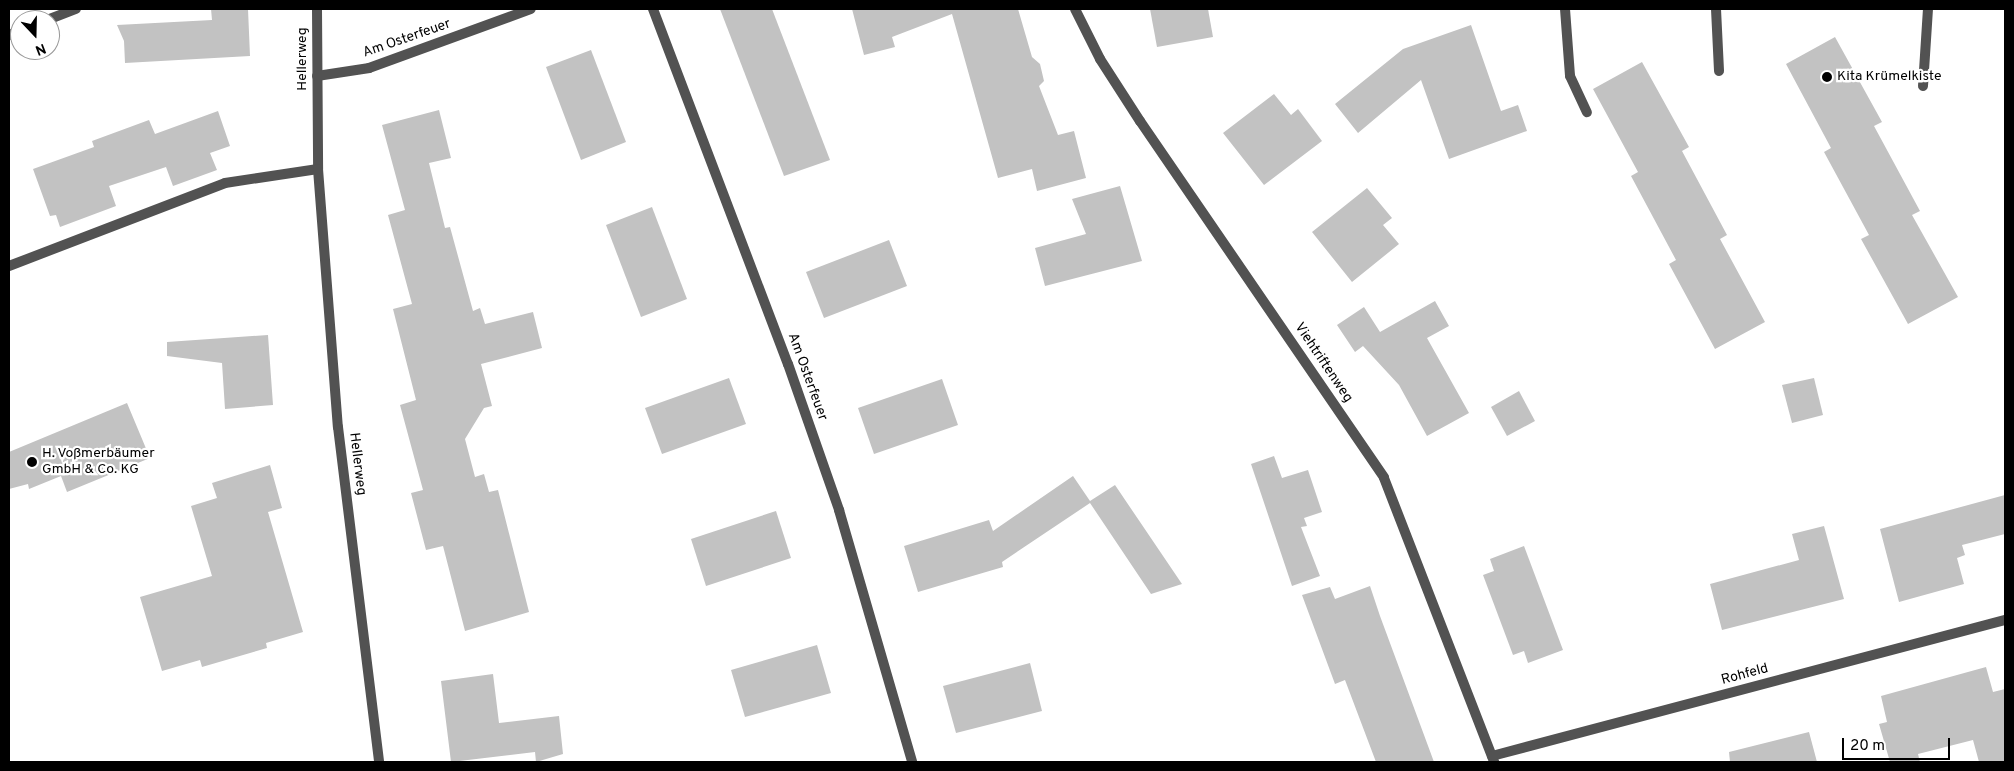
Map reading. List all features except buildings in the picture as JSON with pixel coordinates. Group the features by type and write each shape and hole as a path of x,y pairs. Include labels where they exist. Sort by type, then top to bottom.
{"street":[{"path":"60,15 76,9"},
{"name":"Hellerweg","path":"317,9 318,169 338,427 379,762"},
{"name":"Am Osterfeuer","path":"317,76 368,68 531,9"},
{"name":"Am Osterfeuer","path":"653,9 788,364 839,510 912,762"},
{"name":"Viehtriftenweg","path":"1075,9 1100,59 1140,121 1384,478 1493,759"},
{"path":"1565,9 1570,76 1587,112"},
{"path":"1716,9 1719,71"},
{"path":"1923,86 1928,9"},
{"path":"9,266 225,183 318,169"},
{"name":"Rohfeld","path":"1493,759 2005,620"}],"place":[{"name":"Kita Krümelkiste","path":"1827,77"},
{"name":"H. Voßmerbäumer GmbH & Co. KG","path":"32,462"}]}
